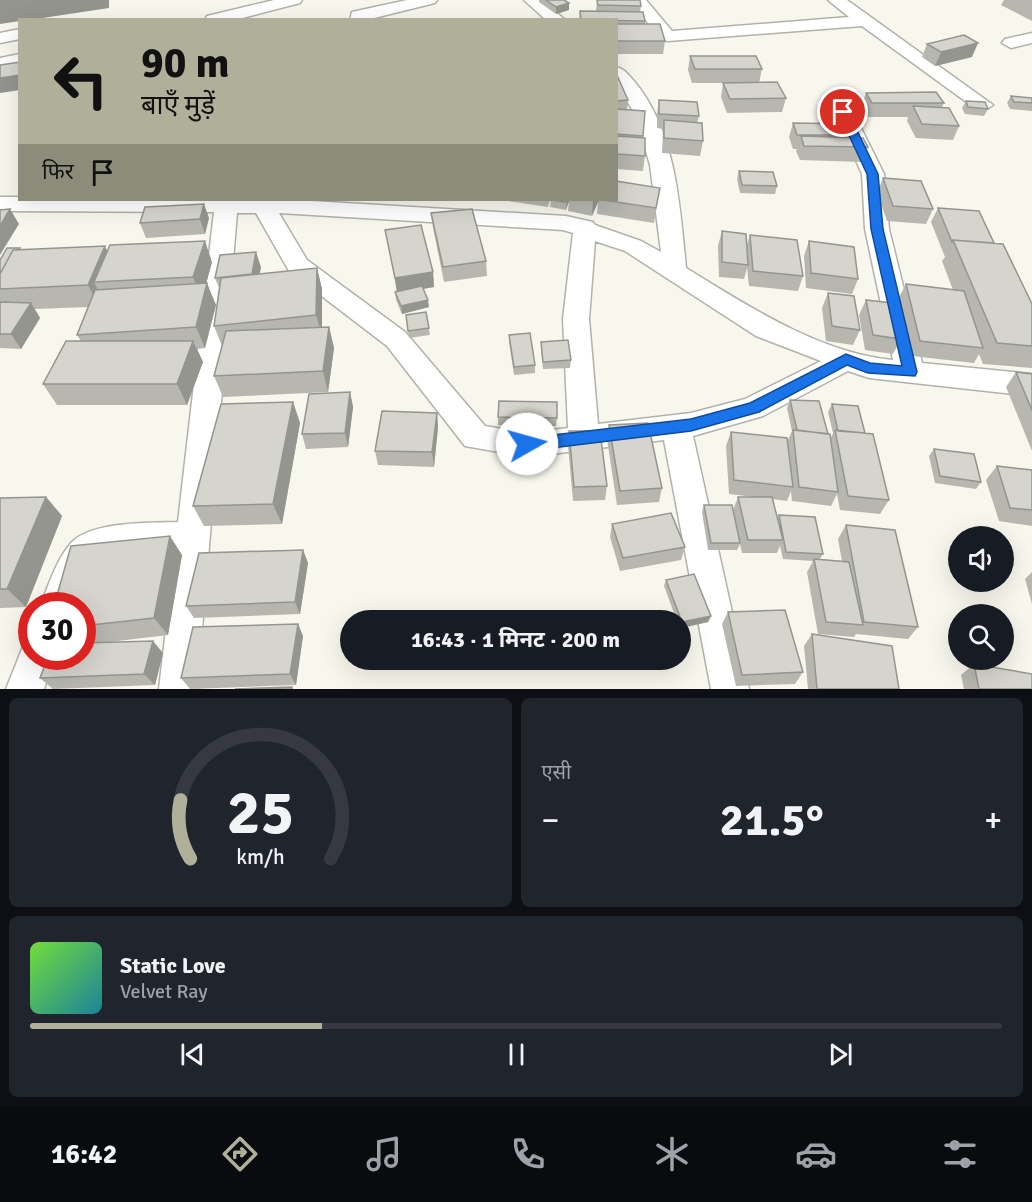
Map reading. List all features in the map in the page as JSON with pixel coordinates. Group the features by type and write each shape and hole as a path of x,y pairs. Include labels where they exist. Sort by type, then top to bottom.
{"street":[{"path":"221,18 294,0"},
{"path":"358,18 358,16 429,0"},
{"path":"532,0 554,18"},
{"path":"637,0 668,36 866,21"},
{"path":"836,0 983,105"},
{"path":"0,38 18,34"},
{"path":"1011,43 1032,38"},
{"path":"0,63 18,59"},
{"path":"618,75 639,101 653,140 668,196 674,270"},
{"path":"843,112 873,174 877,229 910,372"},
{"path":"0,204 212,204 452,215 566,223 585,227 633,246 765,329 868,368 1032,385"},
{"path":"178,689 193,536 212,204"},
{"path":"264,206 298,265 396,339 476,437 527,444 676,427 753,408 846,360"},
{"path":"584,438 581,429 576,319 585,227"},
{"path":"676,427 730,689"},
{"path":"64,592 75,564 89,547 112,542 193,536"},
{"path":"25,689 32,670"}],"building":[{"path":"546,0 564,0 569,3 556,7"},
{"path":"597,0 640,0 641,6 598,5"},
{"path":"580,11 643,12 645,21 618,21 618,18 581,18"},
{"path":"618,24 660,24 665,41 618,41"},
{"path":"964,35 978,43 941,52 927,44"},
{"path":"690,56 756,56 762,69 695,69"},
{"path":"18,62 18,75 0,78 0,65"},
{"path":"618,78 628,100 618,101"},
{"path":"777,82 786,98 730,99 723,83"},
{"path":"936,92 944,103 872,103 866,93"},
{"path":"1011,96 1032,98 1032,103 1014,102"},
{"path":"659,100 697,102 699,116 659,114"},
{"path":"966,101 985,102 988,109 968,107"},
{"path":"913,106 949,108 959,126 922,124"},
{"path":"618,109 645,111 643,136 618,134"},
{"path":"664,120 702,123 703,141 664,138"},
{"path":"793,123 854,124 859,135 797,135"},
{"path":"618,136 645,138 645,156 618,154"},
{"path":"801,136 863,138 868,147 804,146"},
{"path":"739,171 773,172 777,186 742,185"},
{"path":"883,178 921,181 933,209 893,206"},
{"path":"618,181 660,188 656,208 610,201 618,201"},
{"path":"204,204 200,219 140,223 145,207"},
{"path":"938,208 979,211 994,243 953,240 952,242"},
{"path":"10,209 0,226 0,210"},
{"path":"472,209 486,261 443,267 431,213"},
{"path":"421,225 433,272 395,278 385,230"},
{"path":"722,231 746,234 748,265 722,262"},
{"path":"750,235 797,240 803,276 753,271"},
{"path":"953,240 1003,244 1032,304 1032,346 997,343"},
{"path":"205,241 193,277 94,282 110,245"},
{"path":"809,241 854,247 858,279 811,273"},
{"path":"105,246 88,285 0,289 0,274 13,250"},
{"path":"7,248 20,248 13,250 0,274 0,260"},
{"path":"256,252 252,274 215,278 220,255"},
{"path":"317,268 316,315 214,326 221,278"},
{"path":"207,283 196,327 77,335 95,290"},
{"path":"906,284 964,291 983,348 920,341"},
{"path":"422,286 428,300 401,306 395,292"},
{"path":"828,293 854,296 860,330 832,326"},
{"path":"866,300 893,303 901,339 873,335"},
{"path":"0,302 31,303 11,334 0,334"},
{"path":"426,312 429,328 408,331 406,315"},
{"path":"329,327 323,371 214,376 226,331"},
{"path":"530,333 535,365 514,367 509,335"},
{"path":"568,340 571,360 543,362 541,342"},
{"path":"66,341 193,341 177,384 43,384"},
{"path":"1016,372 1032,374 1032,410"},
{"path":"350,392 345,433 302,434 309,394"},
{"path":"790,400 819,401 828,434 797,430"},
{"path":"499,401 557,402 557,418 498,417"},
{"path":"293,402 273,504 193,506 221,404"},
{"path":"832,404 858,406 865,433 838,431"},
{"path":"382,411 437,413 432,452 375,451"},
{"path":"648,423 662,488 620,491 609,425"},
{"path":"793,430 830,434 838,492 799,487"},
{"path":"835,430 873,434 889,500 848,496"},
{"path":"569,431 600,431 607,486 574,487"},
{"path":"731,432 787,438 793,487 734,480"},
{"path":"934,449 974,454 981,482 940,476"},
{"path":"997,466 1032,470 1032,510 1010,508"},
{"path":"46,497 7,589 0,589 0,498"},
{"path":"738,497 772,497 783,540 748,540"},
{"path":"704,505 732,505 740,543 711,543"},
{"path":"671,513 685,547 623,558 612,524"},
{"path":"779,515 815,517 823,554 786,552"},
{"path":"846,525 895,530 918,627 864,622"},
{"path":"170,536 154,618 96,624 96,592 58,592 71,546"},
{"path":"303,550 295,602 186,606 199,553"},
{"path":"814,559 849,562 863,625 826,622"},
{"path":"694,574 711,616 691,620 691,610 677,610 666,580"},
{"path":"785,610 803,672 742,675 728,612"},
{"path":"298,624 290,674 181,678 193,627"},
{"path":"812,634 892,646 899,689 817,689"},
{"path":"153,641 144,674 40,678 43,670 96,670 96,643"},
{"path":"975,670 1009,670 1032,674 1032,689 979,689"},
{"path":"292,687 292,689 235,689"}],"route":[{"path":"527,444 691,425 753,408 846,360 868,368 910,372 877,229 873,174 843,112"}]}
